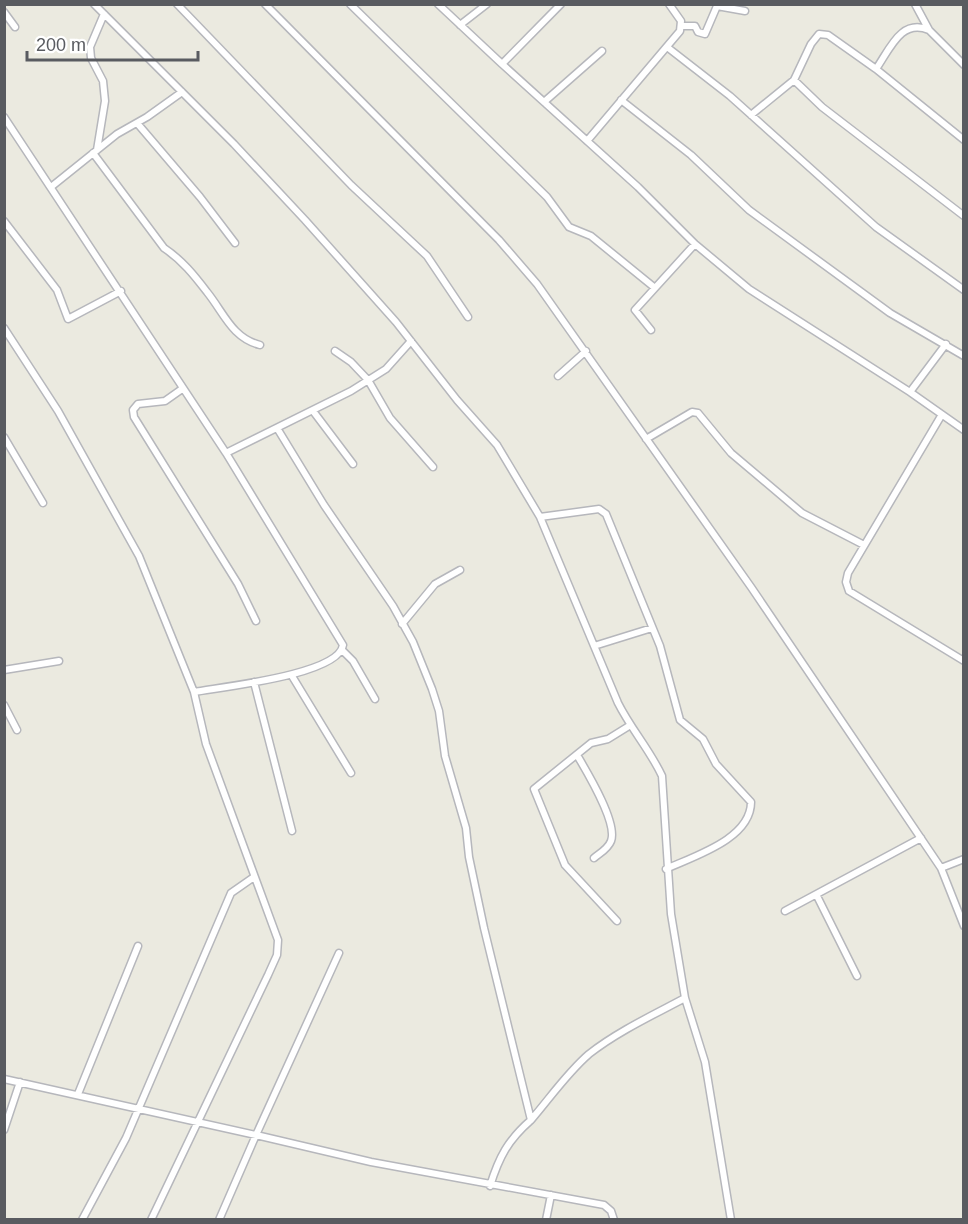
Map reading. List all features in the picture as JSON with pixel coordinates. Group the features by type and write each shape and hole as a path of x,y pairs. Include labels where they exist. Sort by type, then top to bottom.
{"street":[{"path":"94,4 306,220 411,341 456,400 498,445 540,517 629,726 655,760 662,776 665,795 666,869 685,998 705,1062 731,1220"},
{"path":"177,4 351,185 427,256 468,317"},
{"path":"265,4 499,240 537,284 751,587 941,868 963,926"},
{"path":"350,4 547,197 569,227 591,236 655,288"},
{"path":"438,4 638,187 695,244 749,289 910,392 963,430"},
{"path":"460,25 487,4"},
{"path":"502,64 561,4"},
{"path":"669,4 682,26"},
{"path":"915,4 929,30 963,65"},
{"path":"682,26 695,26 698,32 705,34 717,6 745,11"},
{"path":"4,12 15,27"},
{"path":"104,14 90,47 92,58 103,81 105,101 95,151 164,248 179,258 209,294 231,327 249,342 260,345"},
{"path":"586,141 682,26"},
{"path":"876,69 903,30 914,26 929,30"},
{"path":"751,115 795,80 814,38 824,34 876,69 963,140"},
{"path":"667,46 751,115 876,227 963,290"},
{"path":"544,102 602,51"},
{"path":"795,80 822,106 963,216"},
{"path":"51,187 95,151 182,92"},
{"path":"621,100 691,156 749,210 890,313 963,356"},
{"path":"4,117 226,453 332,622 343,645 342,650 353,662 375,699"},
{"path":"136,123 200,197 235,243"},
{"path":"4,221 54,286 68,319 121,291"},
{"path":"651,330 635,310 695,244"},
{"path":"4,328 58,411 139,556 194,692 206,744 277,937 278,948 152,1220"},
{"path":"226,453 313,411 368,380 386,369 411,341"},
{"path":"910,392 946,344"},
{"path":"335,351 351,362 368,380 390,418 433,467"},
{"path":"558,376 586,351"},
{"path":"182,389 165,401 138,404 133,410 134,417 238,584 256,621"},
{"path":"313,411 353,464"},
{"path":"646,439 692,412 698,413 731,453 802,513 864,545"},
{"path":"941,416 864,545 848,573 846,582 849,591 963,661"},
{"path":"277,428 417,651 439,711 446,756 466,828 469,856 484,928 531,1120"},
{"path":"4,437 44,503"},
{"path":"540,517 599,509 603,511 670,675 682,724 702,739 716,764 752,803 744,822 728,841 666,869"},
{"path":"402,624 435,584 460,570"},
{"path":"594,646 652,628"},
{"path":"194,692 292,676 319,665 342,650"},
{"path":"4,670 58,661"},
{"path":"292,676 351,773"},
{"path":"254,682 292,831"},
{"path":"4,705 17,730"},
{"path":"617,921 565,865 535,792 535,786 546,780 591,743 608,739 629,726"},
{"path":"577,755 612,832 608,846 594,858"},
{"path":"785,911 817,896 921,838"},
{"path":"941,868 963,859"},
{"path":"82,1220 139,1107 194,974 231,893 254,877"},
{"path":"817,896 857,976"},
{"path":"78,1094 138,946"},
{"path":"219,1220 339,953"},
{"path":"490,1186 504,1148 511,1138 531,1120 567,1075 605,1041 685,998"},
{"path":"4,1079 490,1186 604,1205 611,1211 614,1220"},
{"path":"4,1130 20,1082"},
{"path":"546,1220 550,1195"}]}
